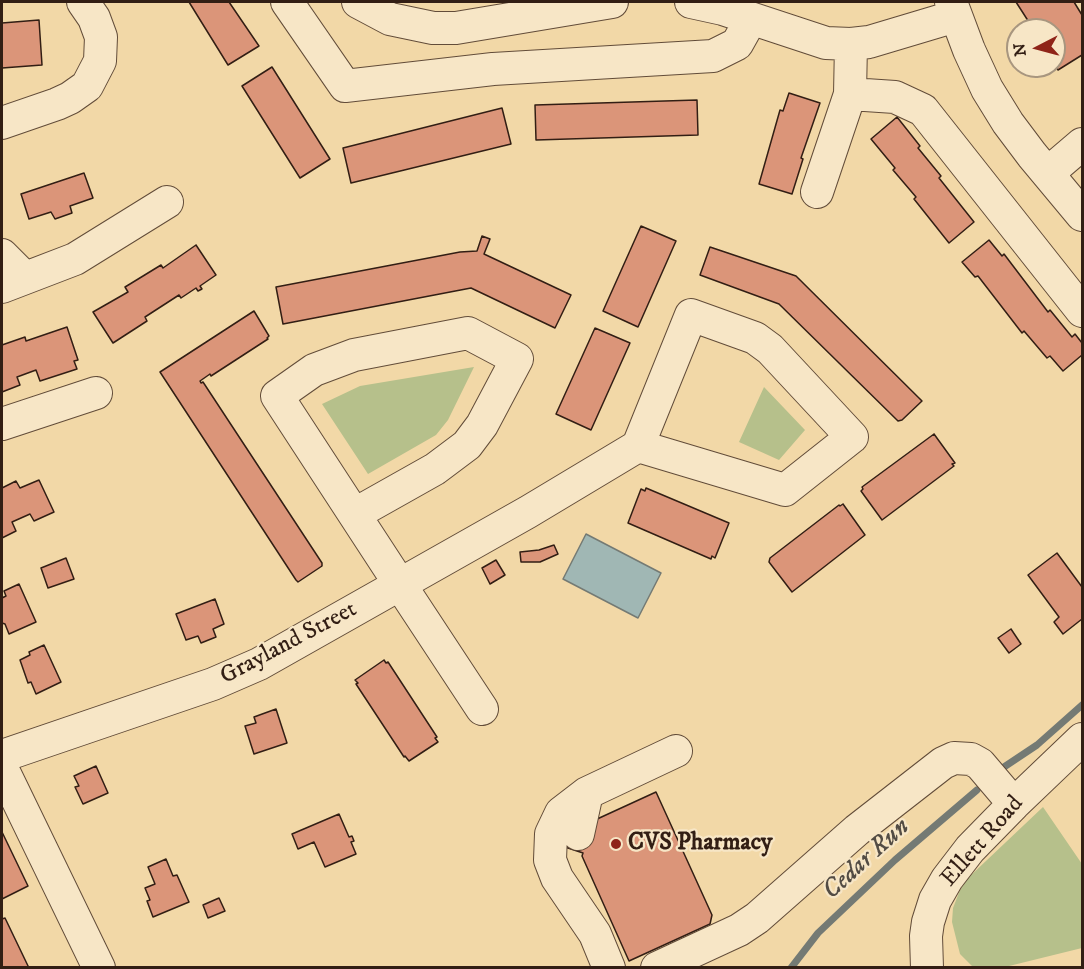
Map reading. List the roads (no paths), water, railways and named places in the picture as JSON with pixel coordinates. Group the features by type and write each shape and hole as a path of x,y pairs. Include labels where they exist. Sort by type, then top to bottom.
{"street":[{"path":"2,123 57,104 87,86 100,61 101,37 94,18 83,2"},
{"path":"286,2 345,86 493,69 713,56 737,44 734,10"},
{"path":"358,2 390,19 434,28 456,28 600,2"},
{"path":"691,2 734,10 826,43 851,44 869,42 953,9 987,89 1008,123 1083,215"},
{"path":"817,192 850,94 851,44"},
{"path":"850,94 895,97 923,110 1083,311"},
{"path":"1048,173 1083,144"},
{"path":"2,255 13,282 75,259 167,202"},
{"path":"691,315 755,338 770,349 852,437 785,490 638,446 691,315"},
{"path":"355,514 435,469 467,445 482,425 517,359 468,333 354,355 314,370 278,396 482,709"},
{"path":"2,424 96,393"},
{"name":"Grayland Street","path":"2,756 231,677 259,664 528,512 638,446"},
{"name":"Ellett Road","path":"927,968 926,936 935,900 947,879 970,849 1083,739"},
{"path":"609,968 596,934 557,878 550,860 551,834 561,813 587,793 676,751"},
{"path":"657,968 739,930 757,918 857,830 943,763 954,758 970,759 980,764 1014,804"},
{"path":"2,768 99,968"},
{"path":"568,896 568,868 587,793"}],"water":[{"path":"586,534 661,573 638,618 563,579"}],"waterway":[{"name":"Cedar Run","path":"1004,767 1037,745 1082,705"},
{"name":"Cedar Run","path":"791,968 818,933 895,860 977,790"}],"place":[{"name":"CVS Pharmacy","path":"616,844"}]}
